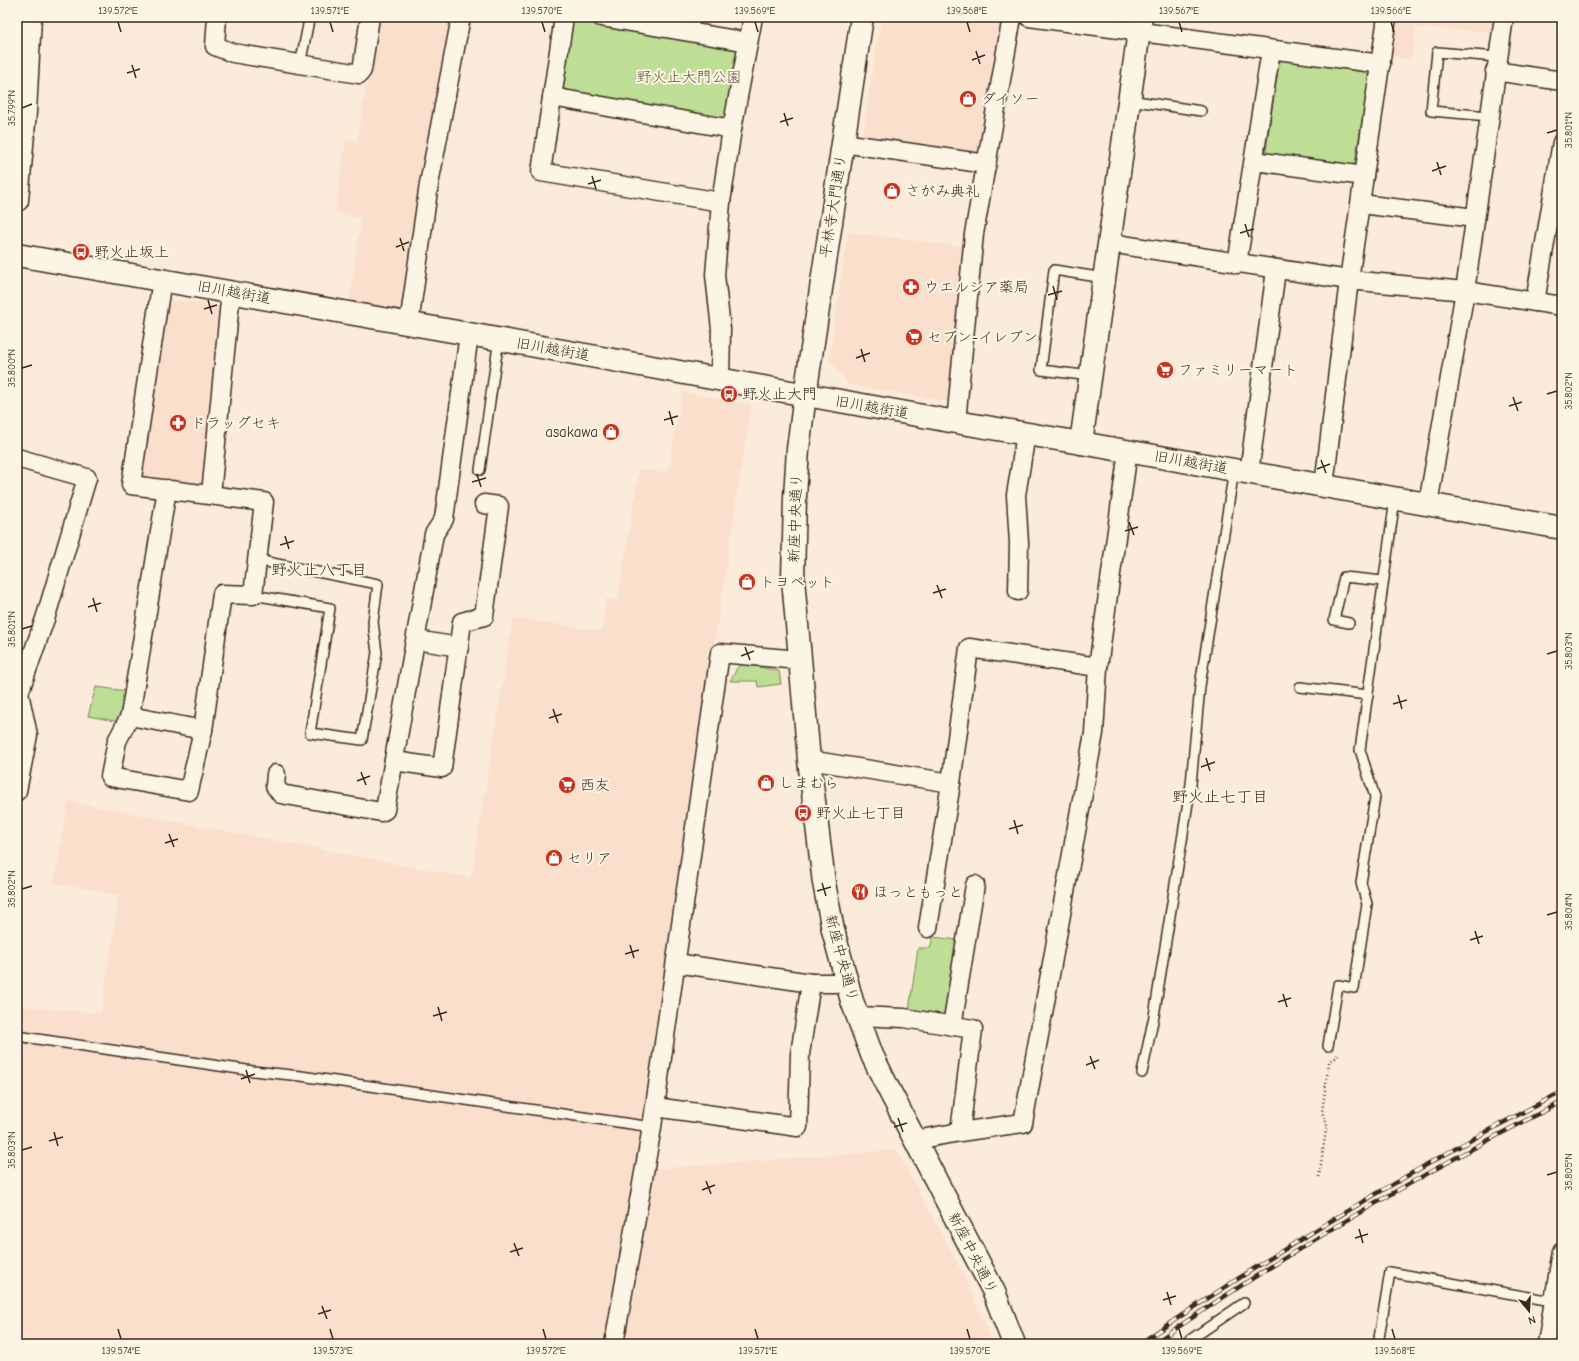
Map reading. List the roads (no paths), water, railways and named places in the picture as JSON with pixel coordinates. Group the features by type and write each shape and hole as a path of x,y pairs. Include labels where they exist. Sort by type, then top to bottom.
{"street":[{"path":"17,200 24,119 30,17"},
{"path":"217,17 215,46 233,53 359,74 362,70 370,17"},
{"path":"409,324 429,184 461,17"},
{"path":"564,17 541,172 721,202"},
{"path":"601,17 693,25 748,42"},
{"path":"720,379 721,329 714,275 721,202 732,129 753,17"},
{"name":"平林寺大門通り","path":"805,395 862,17"},
{"path":"956,422 974,234 1012,17"},
{"path":"1029,17 1140,24 1271,50 1381,64"},
{"path":"1324,486 1349,280 1387,17"},
{"path":"1428,504 1465,291 1496,64 1504,17"},
{"path":"1081,443 1140,24"},
{"path":"1238,264 1271,50"},
{"path":"1496,64 1562,81"},
{"path":"552,97 732,129"},
{"path":"1535,302 1562,142"},
{"path":"843,143 987,164"},
{"path":"1255,161 1364,176"},
{"path":"1361,204 1475,218"},
{"path":"1110,243 1276,270 1349,280 1465,291 1562,306"},
{"name":"旧川越街道","path":"17,255 162,279 956,422 1562,528"},
{"path":"1242,471 1276,270"},
{"path":"162,279 131,485 211,494 264,502 253,595 222,594 203,730 189,791 110,777 117,741 130,716 166,489"},
{"path":"211,494 231,292"},
{"path":"276,774 275,786 281,794 381,812 385,810 434,534 444,519 469,334"},
{"name":"新座中央通り","path":"805,395 798,449 793,538 793,579 809,760 824,883 832,930 846,983 872,1055 914,1140 994,1292 1014,1344"},
{"path":"1018,591 1019,543 1016,494 1026,434"},
{"path":"914,1140 1023,1123 1094,733 1098,667 1128,451"},
{"path":"17,790 28,734 19,693 46,616 87,478 18,460"},
{"path":"394,761 442,768 462,622 484,616 498,506 484,504"},
{"path":"416,640 459,647"},
{"path":"928,928 951,783 969,648 1098,667"},
{"path":"614,1344 652,1127 720,653 799,660"},
{"path":"130,716 203,730"},
{"path":"809,760 951,783"},
{"path":"952,1026 975,885"},
{"path":"676,963 811,983 846,983"},
{"path":"655,1107 798,1127 800,1054 811,983"},
{"path":"858,1016 904,1018 973,1029 960,1132"},
{"path":"1547,1344 1558,1303 1562,1251"}],"lane":[{"path":"300,65 309,20"},
{"path":"1489,116 1431,111 1437,52 1496,64"},
{"path":"1130,100 1201,111"},
{"path":"1091,376 1041,370 1054,270 1104,279"},
{"path":"480,470 499,339"},
{"path":"1142,1073 1154,1016 1190,784 1200,686 1242,471"},
{"path":"1328,1046 1338,986 1354,988 1367,904 1361,883 1375,797 1360,750 1395,499"},
{"path":"253,595 330,608 310,733 362,740 377,654 373,622 378,584 257,560"},
{"path":"1349,623 1334,620 1344,577 1383,581"},
{"path":"1300,687 1368,695"},
{"path":"17,1036 252,1071 302,1076 652,1127"},
{"path":"1378,1344 1390,1272 1558,1303"},
{"path":"1184,1344 1244,1303"}],"railway":[{"path":"1139,1344 1242,1276 1347,1211 1507,1120 1562,1092"},
{"path":"1153,1344 1202,1311 1353,1216 1457,1157 1562,1102"}],"place":[{"name":"ダイソー","path":"968,99"},
{"name":"さがみ典礼","path":"892,191"},
{"name":"野火止坂上","path":"81,252"},
{"name":"ウエルシア薬局","path":"911,287"},
{"name":"セブン-イレブン","path":"914,337"},
{"name":"ファミリーマート","path":"1165,370"},
{"name":"野火止大門","path":"729,394"},
{"name":"ドラッグセキ","path":"178,423"},
{"name":"asakawa","path":"611,432"},
{"name":"トヨペット","path":"747,582"},
{"name":"しまむら","path":"766,783"},
{"name":"西友","path":"567,785"},
{"name":"野火止七丁目","path":"803,813"},
{"name":"セリア","path":"554,858"},
{"name":"ほっともっと","path":"860,892"}],"district":[{"name":"野火止八丁目","path":"319,569"},
{"name":"野火止七丁目","path":"1220,796"}],"park label":[{"name":"野火止大門公園","path":"689,77"}]}
